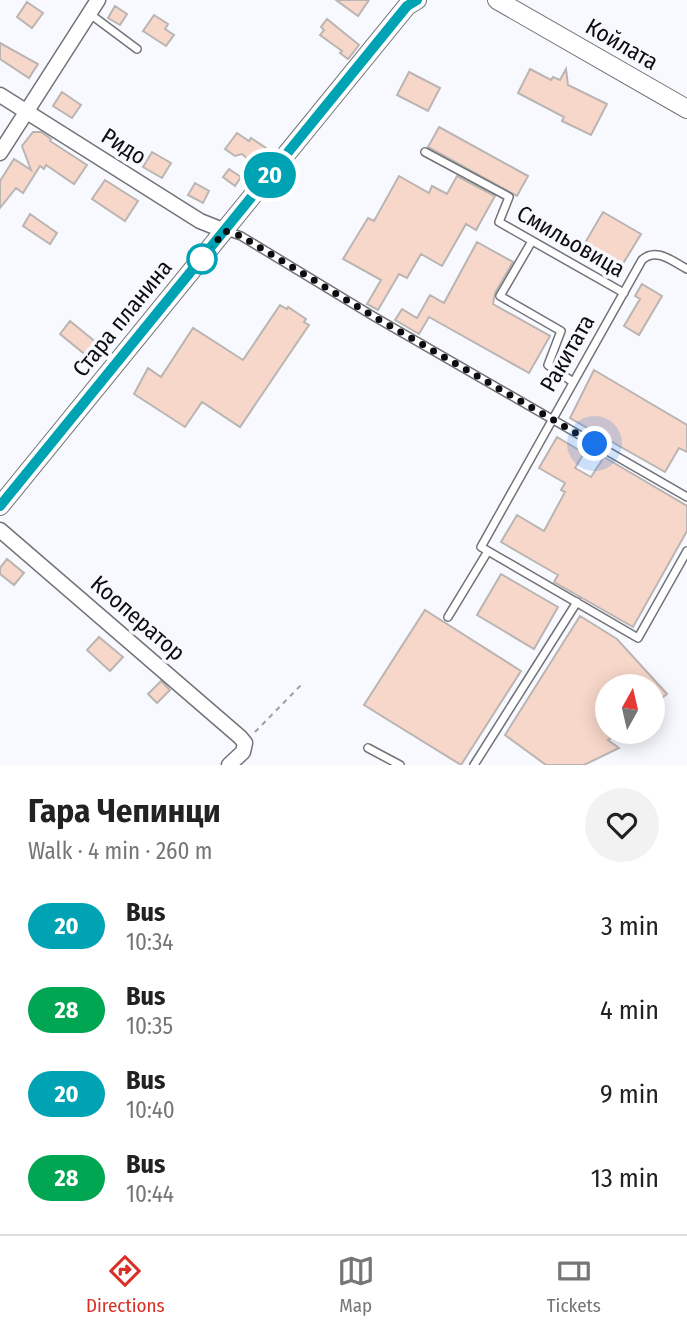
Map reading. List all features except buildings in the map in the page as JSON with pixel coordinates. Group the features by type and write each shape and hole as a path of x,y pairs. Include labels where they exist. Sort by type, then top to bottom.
{"street":[{"path":"0,153 98,0"},
{"name":"Стара планина","path":"0,506 407,6 417,0"},
{"name":"Койлата","path":"497,0 687,109"},
{"name":"Ридо","path":"0,94 200,221 225,231"},
{"name":"Кооператор","path":"0,530 232,729 244,743"},
{"path":"229,765 243,752 244,743"}],"lane":[{"path":"90,13 137,49"},
{"name":"Смильовица","path":"425,152 509,197 499,222 624,293"},
{"path":"225,231 241,236 373,316 685,495"},
{"path":"532,241 500,296 561,331 548,365 573,382"},
{"name":"Ракитата","path":"448,617 552,419 642,260 647,256 659,254 687,269"},
{"path":"484,549 638,638 687,551"},
{"path":"474,765 577,602"},
{"path":"368,748 400,765"}],"path":[{"path":"244,743 304,682"}],"bus line":[{"name":"20","path":"0,506 407,6 417,0"}],"route":[{"path":"202,259 225,231 241,236 373,316 595,444"}]}
